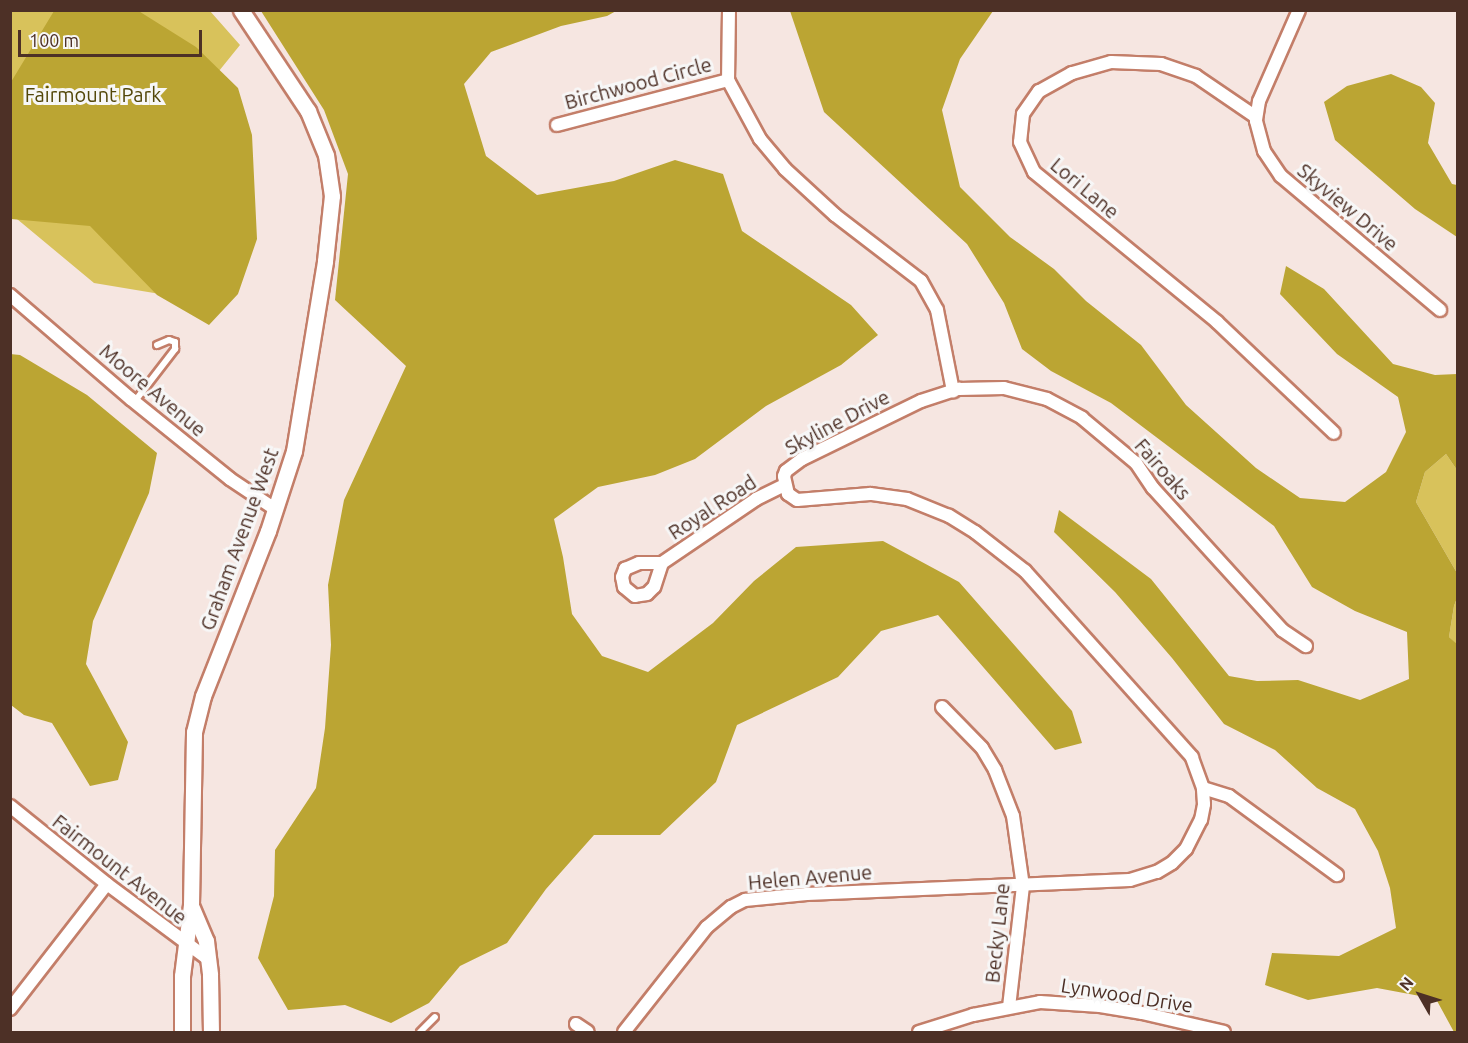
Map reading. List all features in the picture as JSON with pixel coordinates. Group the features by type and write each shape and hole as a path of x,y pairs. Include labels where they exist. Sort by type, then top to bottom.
{"street":[{"name":"Graham Avenue West","path":"182,1032 186,945 191,905 191,765 197,715 275,509 294,451 330,224 332,182 326,155 308,111 241,10"},
{"path":"729,10 728,80 760,139 785,169 835,215 921,281 937,310 954,391"},
{"path":"1256,117 1265,84 1299,10"},
{"name":"Lori Lane","path":"1256,117 1196,76 1161,64 1111,62 1072,72 1039,91 1023,114 1020,142 1034,172 1217,322 1334,433"},
{"name":"Birchwood Circle","path":"557,125 728,80"},
{"name":"Skyview Drive","path":"1256,117 1264,150 1281,176 1440,310"},
{"name":"Moore Avenue","path":"10,295 134,402 230,479 275,509"},
{"name":"Fairoaks","path":"954,391 977,388 1022,391 1047,399 1082,417 1136,463 1153,488 1282,630 1306,646"},
{"name":"Skyline Drive","path":"954,391 921,401 802,459 786,471 785,485 788,494 797,500 870,494 907,499 949,516 1002,551 1047,594 1184,746 1200,774 1203,788 1204,804 1193,839 1179,857 1157,872 1130,880 1023,886"},
{"name":"Royal Road","path":"662,563 756,499 785,485"},
{"name":"Becky Lane","path":"942,706 982,748 1007,797 1013,816 1023,886 1009,1007"},
{"path":"1203,788 1229,795 1337,875"},
{"name":"Fairmount Avenue","path":"10,806 106,884 208,959"},
{"path":"10,1009 106,884"},
{"name":"Helen Avenue","path":"624,1032 707,927 731,907 745,900 807,894 1023,886"},
{"path":"191,905 206,941 211,1032"},
{"name":"Lynwood Drive","path":"919,1032 1009,1007 1040,1002 1100,1006 1166,1017 1224,1032"},
{"path":"576,1024 588,1032"}],"lane":[{"path":"134,402 175,349 175,342 169,340 157,345"},
{"path":"420,1032 435,1017"}],"green space":[{"name":"Fairmount Park","path":"137,10 196,47 238,88 252,135 257,239 238,294 209,325 157,295 90,226 11,219 11,82 54,11"},
{"name":"Fairmount Park","path":"10,11 210,11 240,45 155,150 178,297 94,283 11,214"},
{"path":"261,11 616,11 607,16 561,26 491,52 464,84 486,156 537,195 614,181 675,160 723,174 742,231 851,305 878,335 841,365 766,406 695,459 655,475 598,487 554,519 572,614 602,656 648,672 713,623 754,581 796,547 883,541 959,582 1072,711 1082,743 1055,750 938,615 881,631 838,677 737,725 716,782 660,835 594,835 546,889 507,943 460,966 429,1003 391,1023 345,1005 288,1010 258,958 274,896 275,850 316,788 325,728 331,645 328,585 344,500 406,366 335,300 348,174 324,110"},
{"path":"790,11 993,11 960,59 942,110 960,187 1010,237 1054,269 1086,301 1141,345 1186,405 1256,468 1300,498 1345,502 1386,472 1406,432 1398,397 1337,354 1280,294 1286,266 1324,289 1393,364 1435,375 1457,374 1457,470 1446,454 1425,472 1416,502 1457,573 1457,598 1449,637 1458,645 1457,1032 1454,1032 1436,999 1377,988 1308,1000 1265,985 1272,953 1339,956 1396,928 1390,888 1378,851 1355,809 1317,788 1275,750 1224,724 1172,658 1115,592 1054,532 1059,510 1151,579 1229,676 1257,681 1298,680 1360,700 1409,679 1407,632 1355,611 1312,587 1274,526 1111,403 1051,371 1022,349 1004,303 967,244 824,112"},
{"path":"1391,74 1421,87 1435,103 1428,143 1452,184 1457,185 1457,237 1415,209 1335,140 1324,102 1347,86"},
{"path":"10,354 20,355 87,395 157,453 149,493 93,621 86,664 128,742 118,780 90,786 52,723 24,715 11,705"},
{"path":"1446,454 1457,470 1457,573 1416,502 1425,472"},
{"path":"1457,598 1457,645 1449,637"}]}
